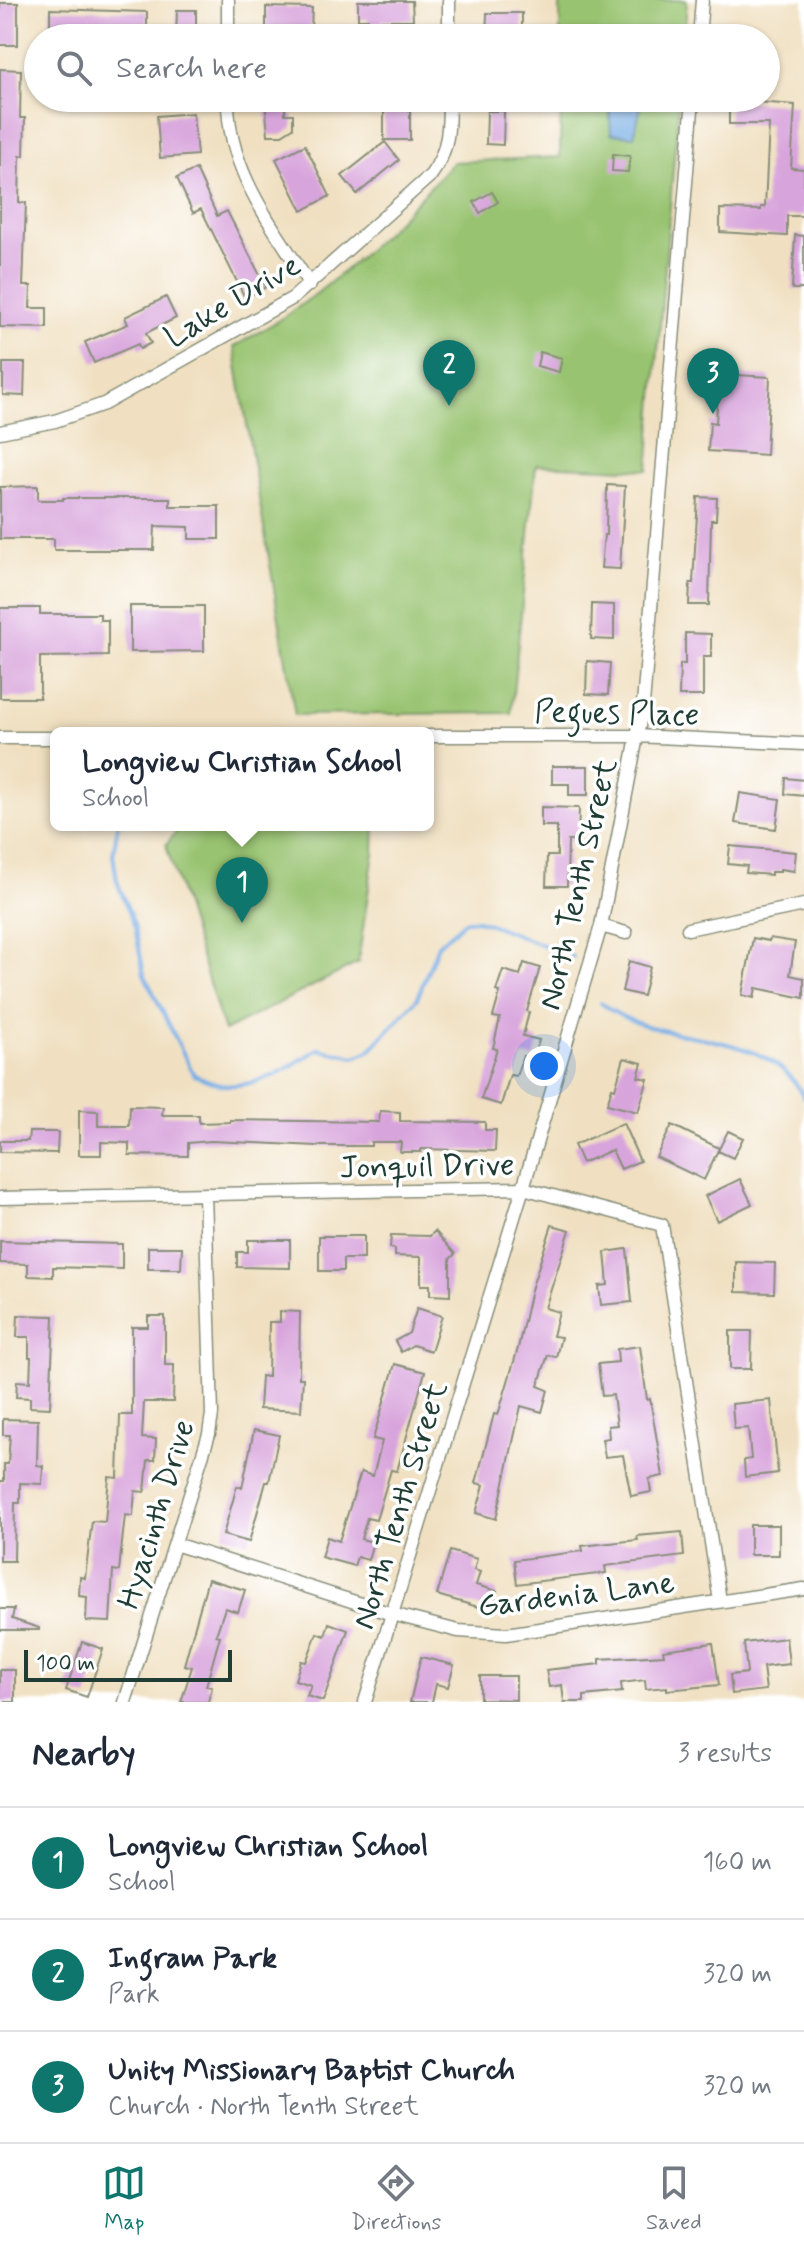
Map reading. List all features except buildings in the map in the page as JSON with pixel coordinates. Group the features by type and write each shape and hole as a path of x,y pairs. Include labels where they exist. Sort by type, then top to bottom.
{"street":[{"path":"228,0 228,24"},
{"path":"449,0 449,24"},
{"path":"700,24 702,0"},
{"path":"229,112 231,139 243,177 310,285"},
{"name":"Lake Drive","path":"0,432 55,421 104,404 293,298 431,175 447,144 448,112"},
{"name":"North Tenth Street","path":"365,1702 601,926 643,705 692,112"},
{"name":"Pegues Place","path":"434,736 636,736 804,744"},
{"path":"0,738 50,738"},
{"path":"688,929 804,905"},
{"path":"601,926 626,933"},
{"name":"Jonquil Drive","path":"0,1198 523,1188 662,1225 720,1601"},
{"name":"Hyacinth Drive","path":"125,1702 212,1414 205,1194"},
{"name":"Gardenia Lane","path":"175,1544 392,1614 458,1631 492,1635 804,1589"}],"green space":[{"path":"560,0 687,0 685,24 560,24"},
{"path":"561,112 678,112 648,470 536,465 511,713 295,715 234,347 297,308 339,275 398,221 453,162 560,157"},
{"path":"176,831 375,831 358,963 224,1031 166,845"}],"water":[{"path":"610,112 640,112 634,136 611,134"}],"waterway":[{"path":"117,831 113,855 117,881 135,927 144,974 194,1075 224,1085 262,1080 318,1049 355,1057 369,1051 417,999 438,945 465,921 477,920 490,924 573,957"},
{"path":"601,1003 625,1018 652,1027 738,1047 764,1057 787,1073 804,1097"}],"place":[{"name":"Ingram Park","path":"449,406"},
{"name":"Unity Missionary Baptist Church","path":"713,414"},
{"name":"Longview Christian School","path":"242,923"}]}
